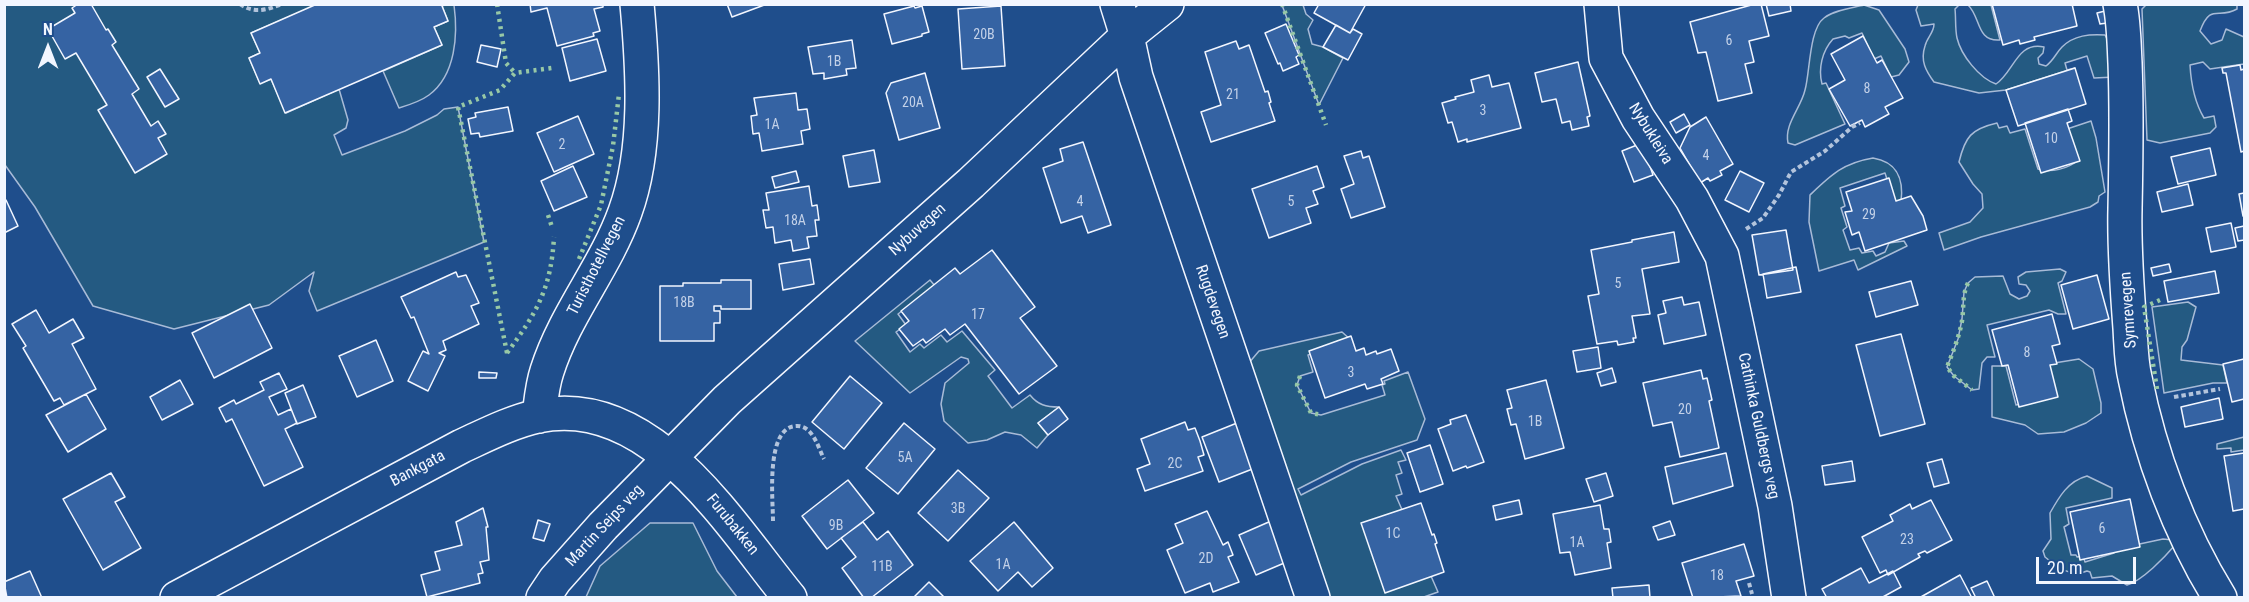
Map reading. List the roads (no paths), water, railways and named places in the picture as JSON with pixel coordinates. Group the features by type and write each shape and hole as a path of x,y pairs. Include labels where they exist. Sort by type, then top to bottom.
{"street":[{"name":"Turisthotellvegen","path":"539,416 544,381 564,329 604,261 632,192 641,119 642,55 637,4"},
{"name":"Rugdevegen","path":"1117,4 1136,76 1313,597"},
{"name":"Nybuvegen","path":"670,456 727,400 971,183 1127,36 1167,4"},
{"name":"Nybukleiva","path":"1600,4 1606,58 1638,118 1692,199 1731,244"},
{"name":"Symrevegen","path":"2120,4 2126,78 2127,288 2134,376 2151,440 2172,502 2202,568 2220,597"},
{"name":"Cathinka Guldbergs veg","path":"1731,244 1789,597"},
{"name":"Bankgata","path":"177,597 462,446 499,429 539,416 578,414 618,424 670,456"},
{"name":"Furubakken","path":"670,456 702,488 790,597"},
{"name":"Martin Seips veg","path":"543,597 555,580 603,526 670,456"}]}
